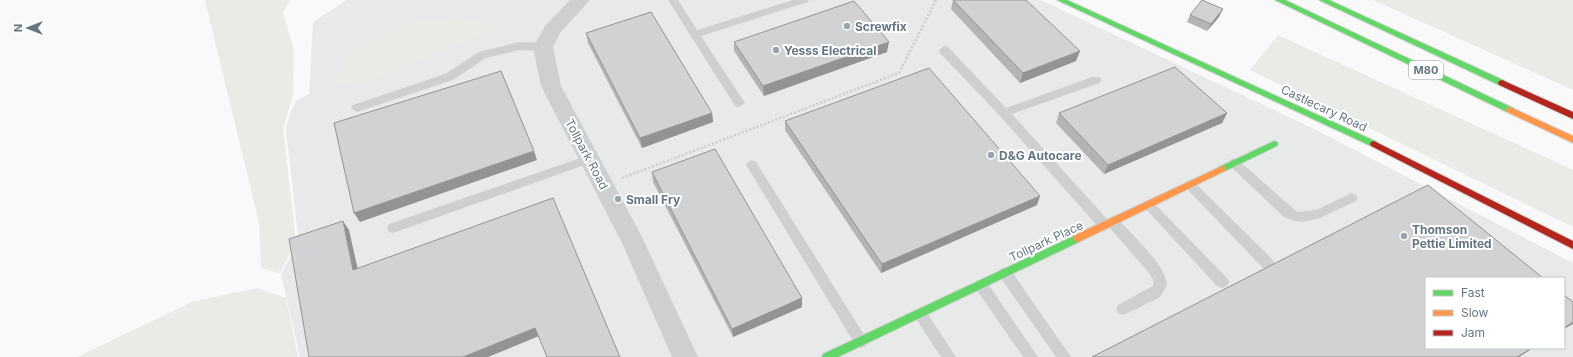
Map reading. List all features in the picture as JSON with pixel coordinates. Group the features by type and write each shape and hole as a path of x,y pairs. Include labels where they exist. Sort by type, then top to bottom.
{"main road":[{"name":"Castlecary Road","path":"1061,0 1344,129 1573,246"},
{"name":"M80","path":"1278,0 1573,140"},
{"name":"M80","path":"1323,0 1573,116"},
{"name":"Tollpark Place","path":"837,355 861,342 1274,144"}],"street":[{"path":"543,47 553,29 582,0"},
{"name":"Tollpark Road","path":"543,47 551,86 633,242 686,357"}],"lane":[{"path":"673,0 739,103"},
{"path":"695,34 804,0"},
{"path":"357,108 449,77 483,55 519,46 543,47"},
{"path":"944,50 1109,224 1154,269 1161,284 1160,289 1123,309"},
{"path":"1004,113 1096,80"},
{"path":"393,228 589,159"},
{"path":"1234,163 1288,212 1297,217 1310,217 1352,198"},
{"path":"752,165 861,342"},
{"path":"1190,185 1268,264"},
{"path":"1149,205 1222,282"},
{"path":"1006,273 1064,357"},
{"path":"981,285 1031,357"},
{"path":"920,314 949,357"}],"path":[{"path":"603,185 899,73 930,9 936,0"}],"shaded area":[{"path":"205,0 290,0 283,13 294,50 293,94 283,129 296,241 280,273 261,268 259,223"},
{"path":"347,0 1041,0 1320,132 1573,263 1573,357 300,357 281,274 295,248 299,245 286,129 291,111 297,100 309,94 313,22"},
{"path":"1373,0 1573,0 1573,90"},
{"path":"463,17 498,28 372,80 334,86 342,61 361,47 412,21"},
{"path":"1278,35 1573,170 1573,227 1250,70"},
{"path":"257,288 286,298 298,357 77,357 192,302"}],"building":[{"path":"953,0 1026,0 1080,51 1023,73"},
{"path":"1202,0 1223,9 1211,24 1190,15"},
{"path":"854,1 889,42 763,86 734,42"},
{"path":"651,12 712,113 640,138 586,33"},
{"path":"1175,67 1227,113 1108,165 1059,113"},
{"path":"929,68 1040,196 882,264 785,121"},
{"path":"501,71 534,151 354,213 334,123"},
{"path":"715,149 802,298 732,329 652,172"},
{"name":"Thomson Pettie Limited","path":"1428,185 1542,277 1425,277 1425,349 1530,349 1517,357 1092,357"},
{"path":"553,198 620,357 547,357 535,328 463,357 309,357 289,239 343,221 353,270"},
{"path":"1565,296 1573,302 1573,322 1565,327"}],"traffic: fast":[{"path":"1061,0 1374,144"},
{"path":"1279,0 1510,110"},
{"path":"1323,0 1502,83"},
{"path":"1222,169 1274,144"},
{"path":"827,357 1078,238"}],"traffic: slow":[{"path":"1510,110 1573,140"},
{"path":"1078,238 1222,169"}],"traffic: jam":[{"path":"1502,83 1573,116"},
{"path":"1374,144 1573,245"}],"place":[{"name":"Screwfix","path":"847,26"},
{"name":"Yesss Electrical","path":"776,50"},
{"name":"D&G Autocare","path":"991,155"},
{"name":"Small Fry","path":"618,199"},
{"name":"Thomson Pettie Limited","path":"1404,236"}]}
